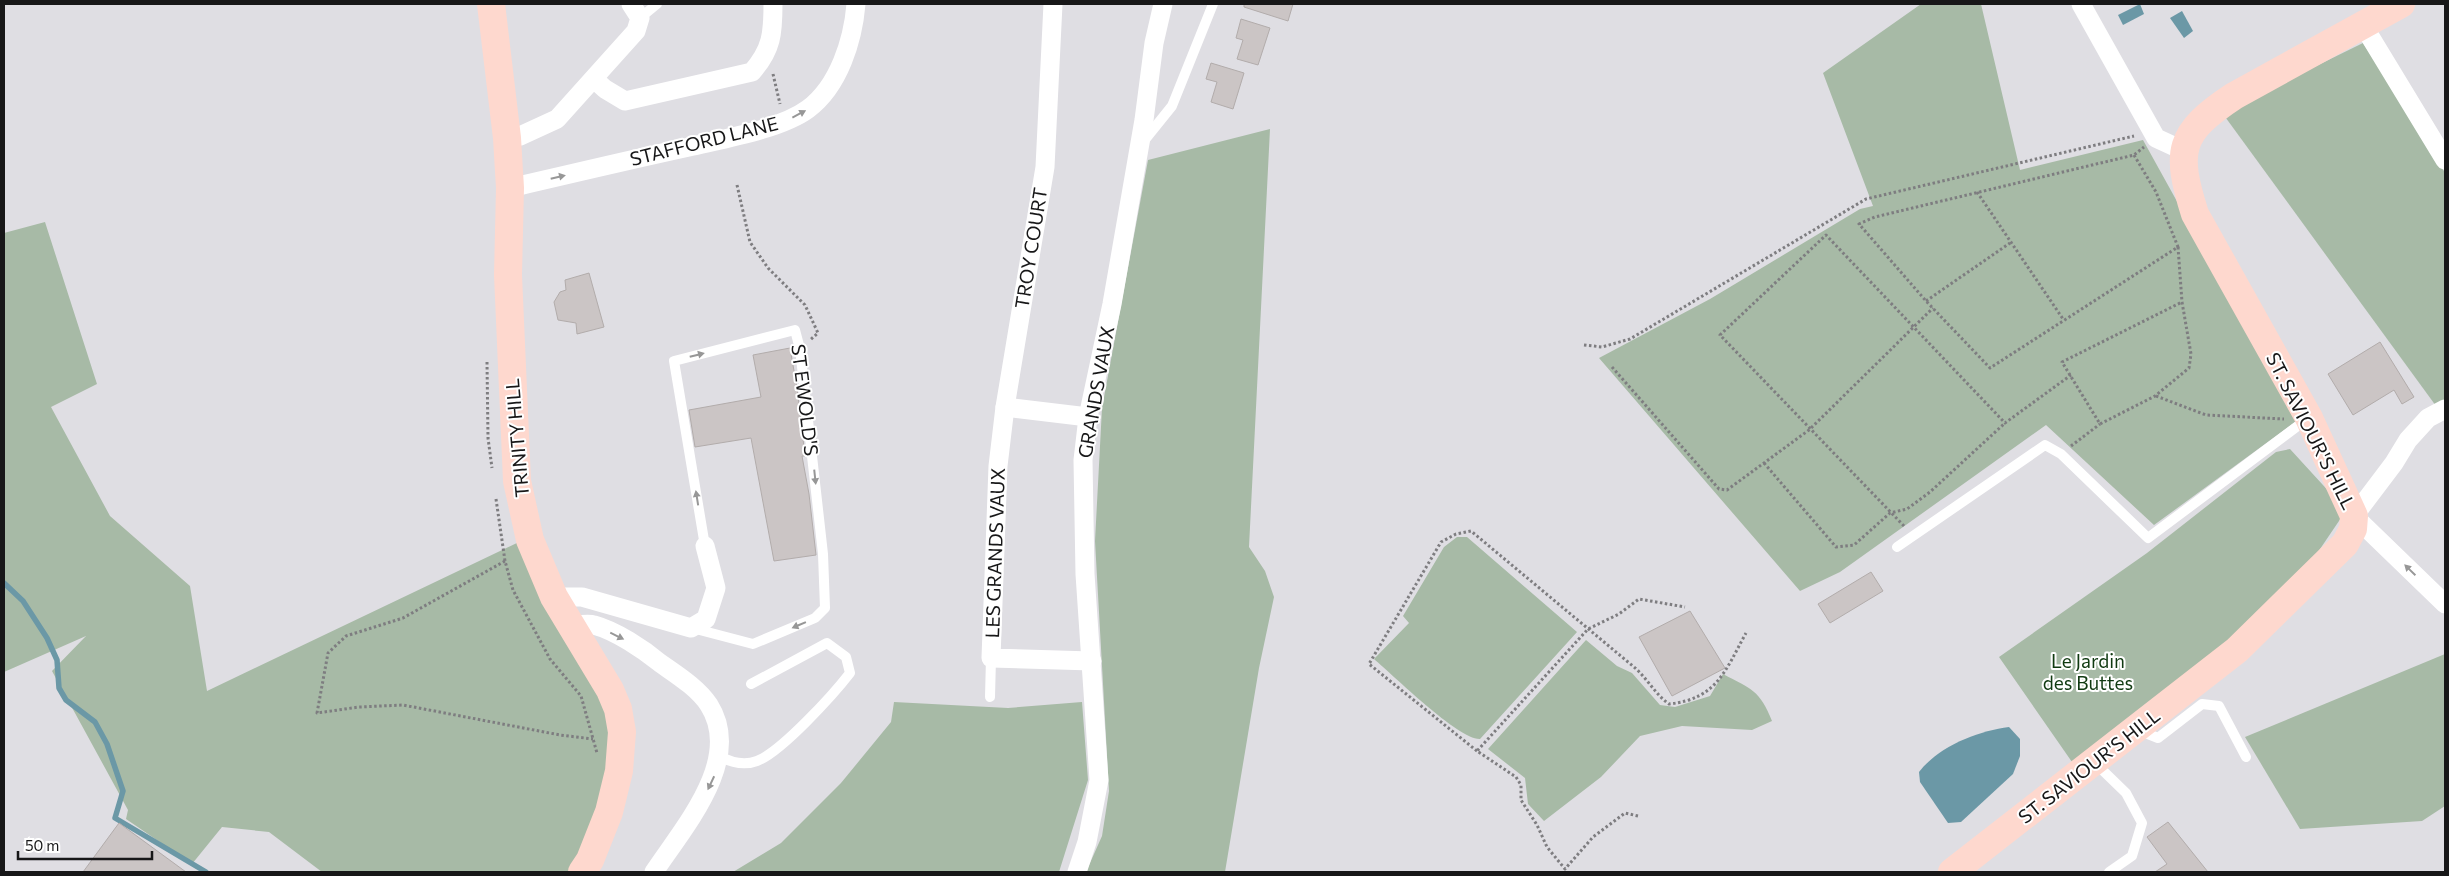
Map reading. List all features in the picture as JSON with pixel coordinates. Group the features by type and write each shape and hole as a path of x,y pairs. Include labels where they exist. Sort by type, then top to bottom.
{"main road":[{"name":"TRINITY HILL","path":"491,4 507,138 510,188 508,275 517,481 530,540 554,597 610,690 618,709 622,732 620,771 608,812 590,860 582,872"},
{"path":"2182,150 2194,130 2209,113 2234,96 2401,4"},
{"name":"ST. SAVIOUR'S HILL","path":"1952,872 2237,650 2345,544 2353,529 2354,516 2309,418 2195,214 2187,188 2182,150"}],"street":[{"path":"594,79 625,101 752,72 763,59 773,35 773,4"},
{"name":"STAFFORD LANE","path":"510,188 730,138 783,122 808,109 829,88 846,51 856,4"},
{"name":"TROY COURT","path":"1005,407 1045,167 1053,4"},
{"name":"GRANDS VAUX","path":"1076,872 1087,842 1099,780 1083,526 1083,460 1088,417 1112,304 1140,147 1154,43 1163,4"},
{"path":"2081,4 2154,135 2182,150"},
{"path":"507,138 520,136 557,119 636,30 636,11"},
{"path":"2363,25 2445,160"},
{"path":"1005,407 1088,417"},
{"name":"LES GRANDS VAUX","path":"1005,407 998,466 991,658 1092,661"},
{"path":"2445,409 2428,418 2408,440 2394,463 2354,516 2445,604"},
{"path":"554,597 582,597 691,628 706,619 716,588 705,546"},
{"path":"571,626 593,624 641,648 685,681 708,704 717,721 719,756 712,783 654,872"}],"lane":[{"path":"636,11 657,4"},
{"path":"1140,147 1172,106 1213,4"},
{"name":"ST EWOLD'S","path":"691,628 753,644 815,618 824,608 824,554 800,349 796,330 674,361 705,546"},
{"path":"1898,547 2044,445 2061,454 2148,538 2309,418"},
{"path":"719,756 731,763 755,762 775,751 850,673 846,657 827,643 751,684"},
{"path":"990,698 991,658"},
{"path":"2135,729 2158,738 2202,704 2219,706 2246,757"},
{"path":"2093,762 2126,793 2142,824 2132,856 2109,872"}],"path":[{"path":"763,59 773,73 783,122"},
{"path":"2154,135 2134,155 1875,217 1859,224 1926,301 1990,368 2062,319 2178,247"},
{"path":"1584,345 1602,347 1630,339 1866,199 2154,135"},
{"path":"2075,443 2100,424 2155,396 2189,368 2190,354 2182,302 2178,247 2156,192 2134,155"},
{"path":"737,185 750,242 768,268 805,305 818,333 800,349"},
{"path":"1977,192 2062,319"},
{"path":"1913,535 1809,430 1720,335 1826,235 2005,423"},
{"path":"1926,301 2010,243"},
{"path":"2100,424 2062,362 2182,302"},
{"path":"1612,367 1719,489 1727,490 1809,430 1933,308"},
{"path":"1764,463 1836,547 1854,545 1890,513 1907,508 1930,492 2005,423 2071,375"},
{"path":"2155,396 2206,415 2278,419"},
{"path":"1638,816 1625,813 1593,837 1565,869 1547,847 1537,825 1521,800 1522,785 1516,777 1477,752 1369,664 1441,542 1456,534 1471,531 1647,678 1660,698 1669,704 1696,698 1709,692 1723,674 1746,633"},
{"path":"593,739 560,735 402,705 359,707 317,713 328,652 346,636 403,618 505,561 513,590 550,659 581,696 593,739 597,755"},
{"path":"1477,752 1588,630 1619,614 1639,599 1685,607"}],"green space":[{"path":"1921,4 1981,4 2020,170 2143,140 2298,420 2154,525 2046,425 1840,572 1800,591 1599,358 1710,299 1860,209 1873,206 1823,73"},
{"path":"2363,43 2427,141 2445,173 2445,402 2436,406 2223,114 2243,102"},
{"path":"1270,129 1249,547 1265,571 1274,597 1259,668 1225,872 1086,872 1102,836 1109,791 1095,541 1102,408 1148,160"},
{"path":"45,222 97,384 51,407 110,516 190,586 207,691 519,542 610,708 610,772 572,872 322,872 269,832 222,827 192,864 126,819 128,810 52,671 86,636 4,672 4,233"},
{"name":"Le Jardin des Buttes","path":"2290,449 2333,496 2341,518 2318,552 2210,661 2072,762 1999,657 2147,553 2276,452"},
{"path":"1457,537 1467,537 1577,632 1480,739 1470,737 1442,718 1374,659 1409,623 1403,616 1444,547"},
{"path":"1586,640 1617,666 1632,673 1660,705 1675,707 1710,696 1723,674 1741,683 1759,696 1772,721 1752,730 1682,726 1640,736 1601,777 1544,821 1528,804 1525,778 1488,749"},
{"path":"2445,654 2445,806 2422,821 2300,829 2245,737"},
{"path":"894,702 1008,708 1082,702 1088,780 1059,872 733,872 781,843 841,783 891,722"}],"water":[{"path":"2140,4 2144,14 2123,25 2118,15"},
{"path":"2182,11 2193,31 2184,38 2170,18"},
{"path":"2009,727 2020,739 2020,756 2013,774 1961,822 1948,823 1920,782 1919,772 1937,755 1960,741 1985,732"}],"building":[{"path":"1244,4 1293,4 1288,21 1244,7"},
{"path":"1241,19 1270,28 1258,65 1237,59 1243,40 1236,38"},
{"path":"1211,63 1244,73 1233,109 1211,102 1217,82 1206,79"},
{"path":"589,273 604,327 577,334 576,323 558,320 554,302 560,292 566,290 565,280"},
{"path":"2380,342 2414,397 2402,404 2394,390 2353,415 2328,374"},
{"path":"790,348 797,388 805,456 802,456 809,494 816,555 774,561 751,438 695,447 689,410 761,397 753,355"},
{"path":"1871,572 1883,591 1830,623 1818,604"},
{"path":"1690,611 1725,668 1672,696 1639,637"},
{"path":"2168,822 2208,872 2155,872 2167,864 2147,837"},
{"path":"119,823 186,872 83,872"}],"waterway":[{"path":"4,583 23,601 47,638 57,660 59,688 66,700 95,722 107,744 123,791 115,818 206,872"}]}
